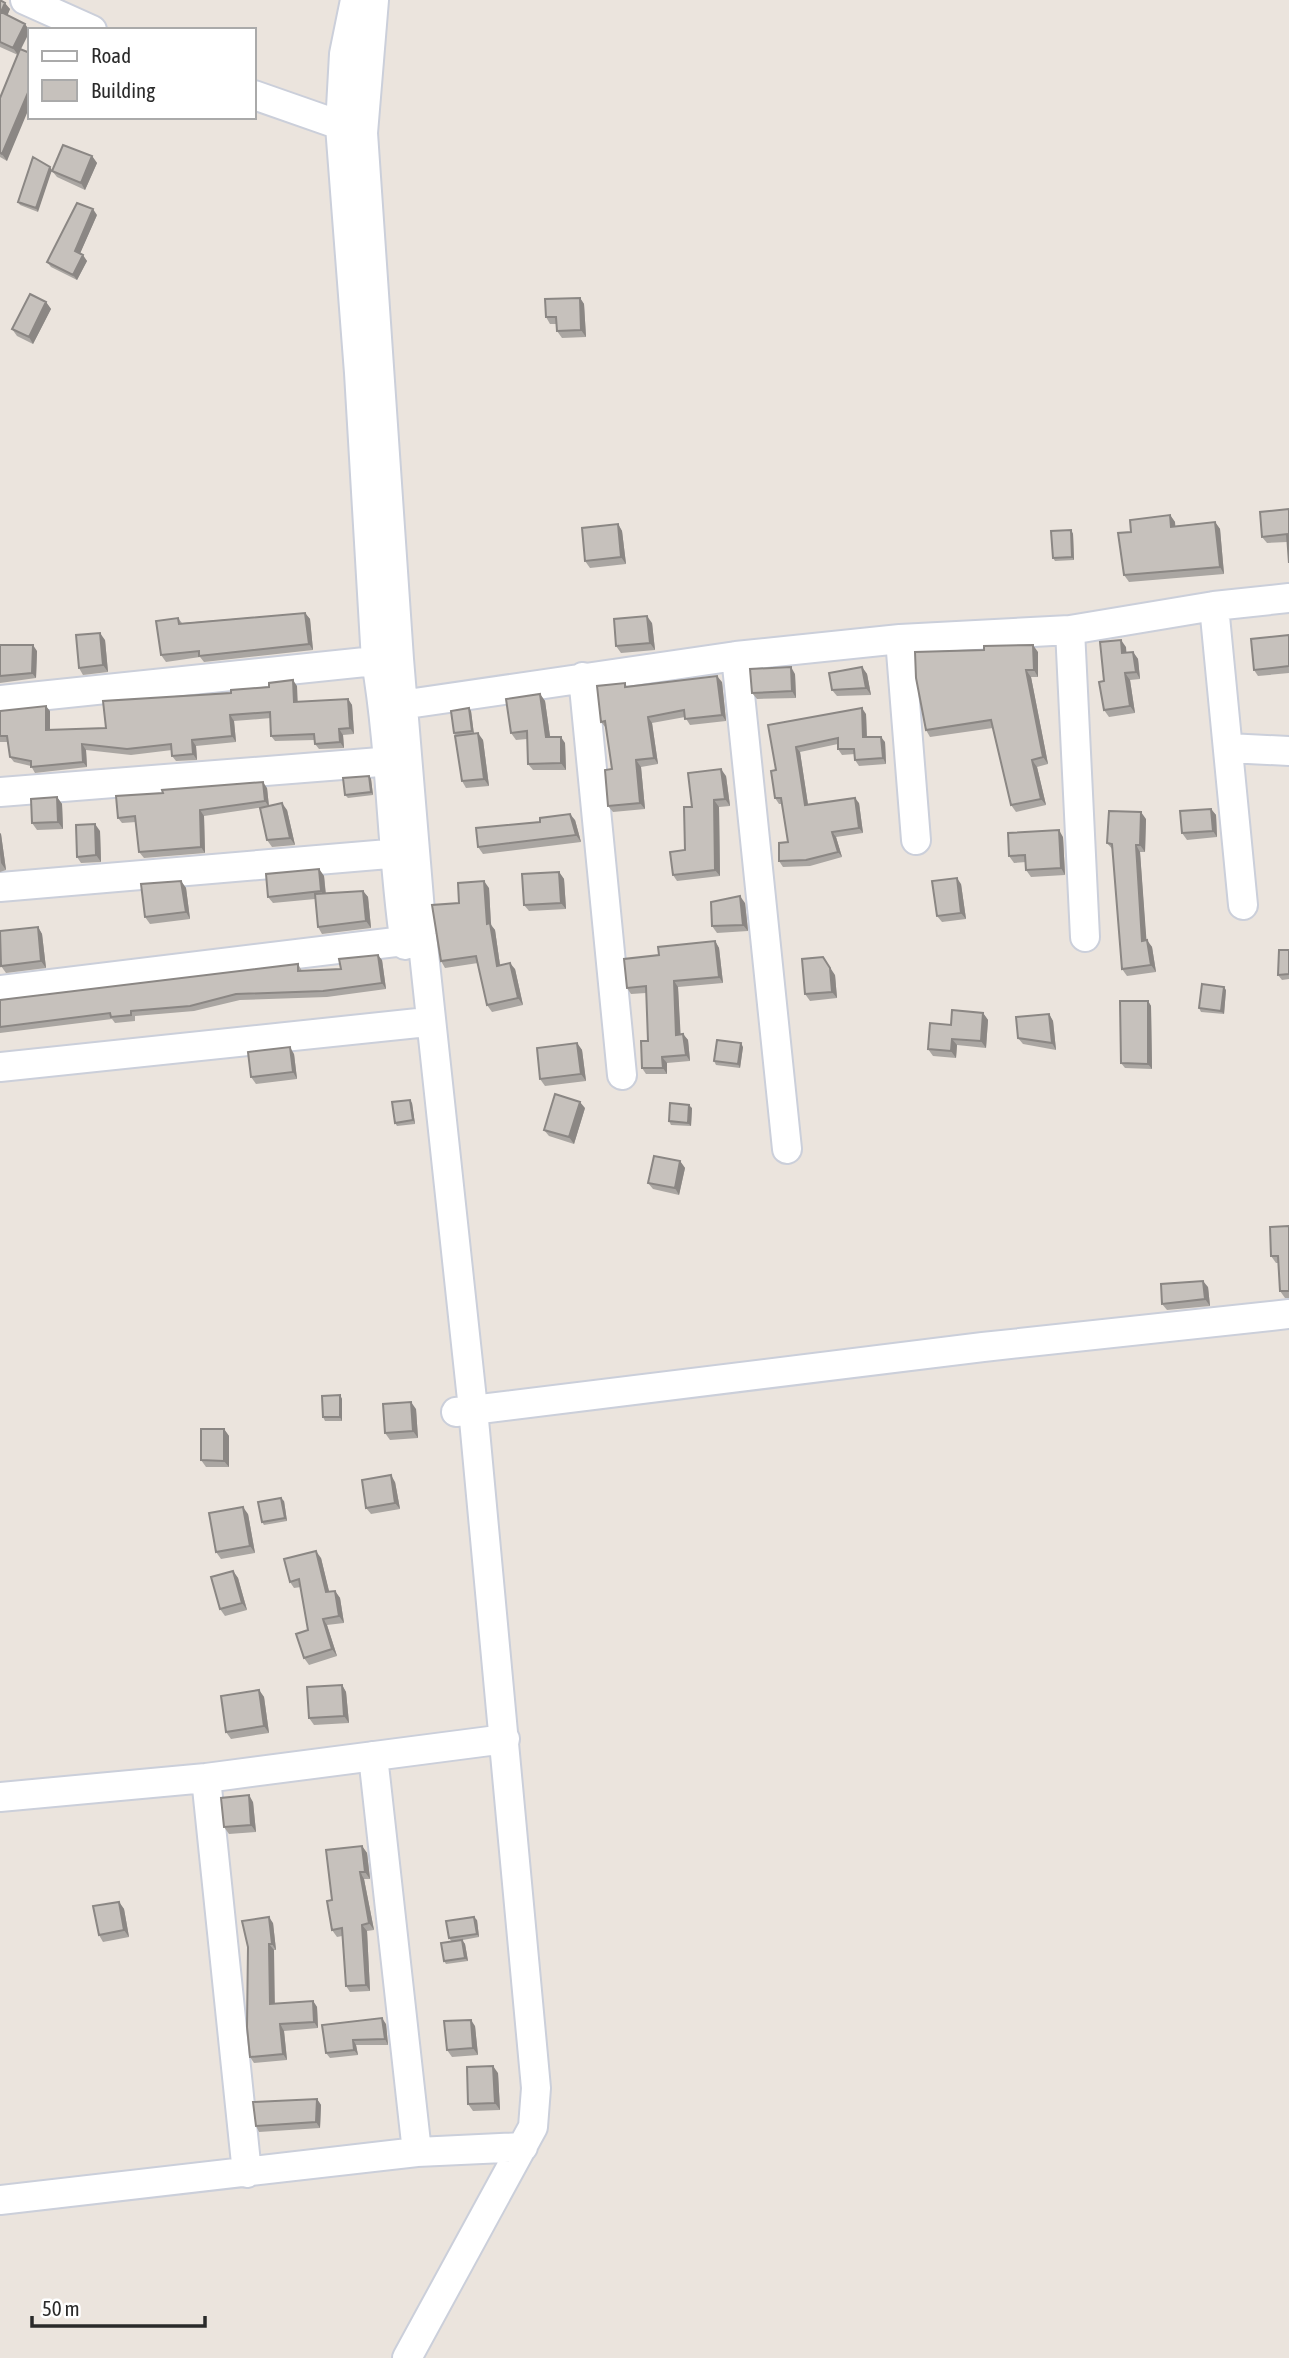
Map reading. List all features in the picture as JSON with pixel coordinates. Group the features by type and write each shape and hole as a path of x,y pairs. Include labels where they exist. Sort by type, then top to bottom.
{"street":[{"path":"25,0 88,28"},
{"path":"355,0 344,54 352,129 387,660 405,852 404,942 418,1023 464,1410"},
{"path":"352,129 374,0"},
{"path":"256,96 352,129"},
{"path":"393,706 736,656 900,639 1070,630 1289,598"},
{"path":"1214,607 1243,905"},
{"path":"1070,630 1085,937"},
{"path":"900,639 916,840"},
{"path":"736,656 787,1149"},
{"path":"0,700 387,660"},
{"path":"583,677 622,1075"},
{"path":"1228,748 1289,751"},
{"path":"0,792 398,761"},
{"path":"0,887 405,852"},
{"path":"405,852 422,935 464,1410 536,2088 533,2127 407,2358"},
{"path":"0,990 404,942"},
{"path":"0,1067 418,1023"},
{"path":"464,1410 1289,1314"},
{"path":"0,1797 206,1778 497,1740"},
{"path":"373,1756 417,2152"},
{"path":"206,1778 247,2173"},
{"path":"0,2200 417,2152 523,2147"}],"building":[{"path":"0,0 5,3 1,12 25,24 13,48 0,42"},
{"path":"20,49 28,52 28,93 2,154 0,153 0,98"},
{"path":"63,145 92,156 81,183 52,171"},
{"path":"33,157 50,167 36,208 18,202"},
{"path":"77,203 93,209 75,251 83,255 73,275 47,262"},
{"path":"30,294 46,302 29,337 12,329"},
{"path":"580,298 581,330 557,331 556,317 546,317 545,299"},
{"path":"1289,509 1289,563 1287,534 1262,537 1260,512"},
{"path":"1170,515 1171,527 1215,522 1220,567 1124,575 1118,533 1131,532 1130,520"},
{"path":"618,524 621,557 585,561 582,528"},
{"path":"1071,530 1072,557 1053,558 1051,531"},
{"path":"305,613 309,644 199,656 199,651 161,655 156,621 178,618 179,624"},
{"path":"647,616 650,643 616,646 614,619"},
{"path":"100,633 103,665 79,668 76,635"},
{"path":"1289,635 1289,666 1254,670 1251,639"},
{"path":"1121,640 1122,653 1133,652 1136,672 1125,673 1130,706 1104,710 1099,682 1104,681 1100,642"},
{"path":"0,645 33,645 32,673 0,676"},
{"path":"1033,645 1034,670 1026,670 1043,757 1032,760 1041,799 1011,805 991,720 926,730 916,678 915,652"},
{"path":"791,667 792,691 752,693 750,669"},
{"path":"862,667 866,688 832,690 829,673"},
{"path":"717,676 722,715 685,719 684,710 648,717 654,758 636,760 640,803 608,806 605,770 612,769 605,721 601,722 597,686 625,683 625,687"},
{"path":"293,680 294,702 348,699 350,728 339,729 340,742 315,744 314,734 271,736 270,712 230,715 232,736 192,740 193,754 172,756 171,744 127,749 82,744 83,762 31,767 31,761 10,757 7,736 0,736 0,711 46,706 46,730 106,728 103,701 231,693 231,690 269,687 269,683"},
{"path":"540,694 546,737 561,737 561,763 528,764 527,731 511,733 506,699"},
{"path":"469,708 472,731 454,733 451,711"},
{"path":"862,708 863,737 881,737 883,758 855,760 854,749 838,749 838,738 796,747 805,805 855,798 859,828 832,832 838,852 806,860 779,861 779,843 788,842 781,798 775,798 771,771 776,770 768,725"},
{"path":"478,733 484,779 462,781 455,736"},
{"path":"721,769 725,799 714,800 715,870 673,875 670,852 685,850 684,807 692,807 688,773"},
{"path":"369,776 371,792 345,795 343,778"},
{"path":"263,782 265,801 200,810 201,847 139,852 135,816 118,818 116,796"},
{"path":"57,797 58,822 32,823 31,799"},
{"path":"282,803 290,838 267,840 260,808"},
{"path":"1211,809 1213,831 1182,833 1180,811"},
{"path":"1109,811 1141,812 1140,845 1136,845 1142,941 1147,940 1151,965 1122,969 1112,844 1107,843"},
{"path":"570,814 576,835 478,847 476,828 540,822 540,818"},
{"path":"95,824 96,855 77,857 76,825"},
{"path":"1059,830 1061,868 1026,870 1025,855 1009,856 1008,833"},
{"path":"319,869 321,891 268,897 266,874"},
{"path":"559,872 561,903 524,905 522,874"},
{"path":"957,878 961,913 937,916 932,881"},
{"path":"181,881 186,912 145,917 141,884"},
{"path":"484,881 487,924 490,923 497,966 510,963 518,998 487,1005 476,956 441,961 432,905 459,903 458,883"},
{"path":"363,891 366,921 318,927 315,894"},
{"path":"740,896 743,925 712,926 711,902"},
{"path":"38,927 41,961 1,966 0,931"},
{"path":"715,941 719,977 674,981 676,1035 683,1034 686,1055 662,1057 663,1068 642,1068 641,1041 648,1041 646,986 627,988 624,959 659,955 658,947"},
{"path":"1279,950 1289,950 1289,974 1278,975"},
{"path":"378,955 382,983 323,991 236,994 190,1006 131,1011 131,1015 111,1017 110,1013 0,1027 0,1000 298,964 298,971 341,969 339,959"},
{"path":"823,957 830,968 832,992 805,994 802,959"},
{"path":"1202,984 1224,987 1221,1011 1199,1008"},
{"path":"1120,1001 1148,1001 1148,1064 1121,1063"},
{"path":"952,1010 983,1013 981,1041 952,1039 951,1051 928,1049 930,1023 951,1025"},
{"path":"1049,1014 1052,1043 1018,1038 1016,1017"},
{"path":"717,1040 741,1043 738,1064 714,1061"},
{"path":"577,1043 581,1074 540,1079 537,1048"},
{"path":"290,1047 293,1072 251,1077 248,1052"},
{"path":"555,1094 580,1102 569,1137 544,1130"},
{"path":"410,1100 413,1120 395,1123 392,1102"},
{"path":"670,1103 689,1105 688,1123 669,1121"},
{"path":"654,1156 680,1161 675,1188 648,1183"},
{"path":"1289,1226 1289,1291 1280,1291 1278,1256 1271,1256 1270,1227"},
{"path":"1203,1281 1205,1299 1162,1304 1161,1284"},
{"path":"340,1395 340,1417 323,1417 322,1396"},
{"path":"411,1402 413,1431 385,1433 383,1404"},
{"path":"201,1429 224,1429 224,1461 201,1460"},
{"path":"391,1475 395,1503 366,1508 362,1480"},
{"path":"281,1498 285,1518 262,1522 258,1502"},
{"path":"243,1507 250,1546 216,1552 209,1513"},
{"path":"316,1551 326,1592 335,1591 339,1616 323,1619 332,1649 304,1658 296,1634 308,1630 299,1579 290,1582 284,1559"},
{"path":"233,1571 242,1603 220,1609 211,1577"},
{"path":"342,1685 344,1716 309,1718 307,1687"},
{"path":"259,1690 264,1726 226,1732 221,1696"},
{"path":"249,1795 251,1825 224,1827 221,1798"},
{"path":"362,1846 365,1872 360,1872 369,1923 362,1925 366,1985 346,1986 342,1928 332,1930 327,1901 332,1900 326,1850"},
{"path":"119,1902 124,1930 99,1935 93,1906"},
{"path":"269,1917 272,1944 269,1944 270,2004 313,2001 314,2022 280,2024 283,2054 250,2057 247,2027 248,1947 242,1921"},
{"path":"474,1917 477,1934 449,1938 446,1921"},
{"path":"462,1940 465,1958 444,1961 441,1943"},
{"path":"382,2018 385,2039 353,2040 354,2050 326,2053 322,2025"},
{"path":"471,2020 473,2048 447,2050 444,2021"},
{"path":"493,2066 495,2103 468,2104 467,2067"},
{"path":"317,2099 316,2122 256,2126 253,2102"}]}
